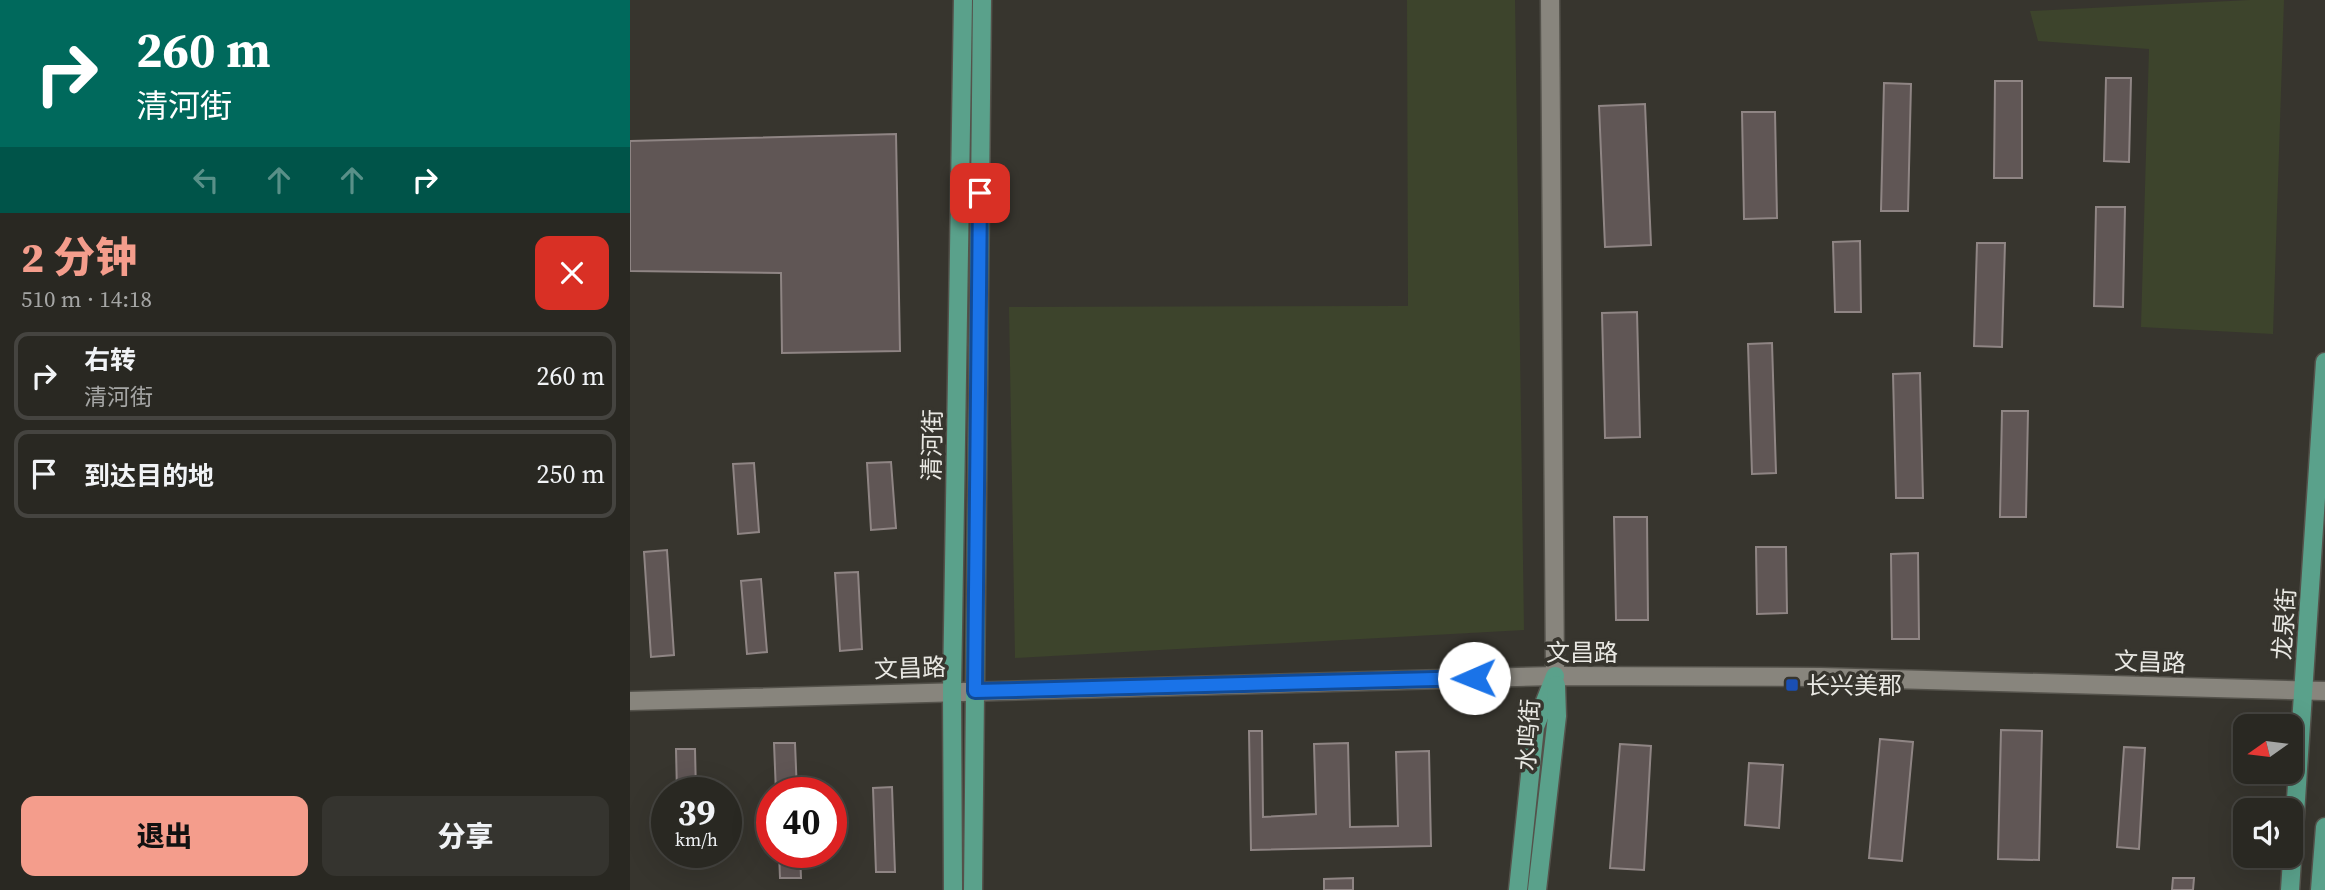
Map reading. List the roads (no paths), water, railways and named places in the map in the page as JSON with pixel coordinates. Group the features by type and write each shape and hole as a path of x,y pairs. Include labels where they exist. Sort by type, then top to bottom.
{"main road":[{"name":"清河街","path":"953,890 953,691 963,0"},
{"name":"清河街","path":"973,890 982,0"},
{"name":"龙泉街","path":"2290,890 2325,362"},
{"name":"水鸣街","path":"1518,890 1535,727 1555,676"},
{"name":"水鸣街","path":"1537,890 1557,716 1555,676"},
{"path":"2320,890 2325,827"}],"street":[{"path":"1550,0 1555,676"},
{"name":"文昌路","path":"630,701 1555,676 1819,677 2325,691"}],"place":[{"name":"长兴美郡","path":"1792,685"}]}
